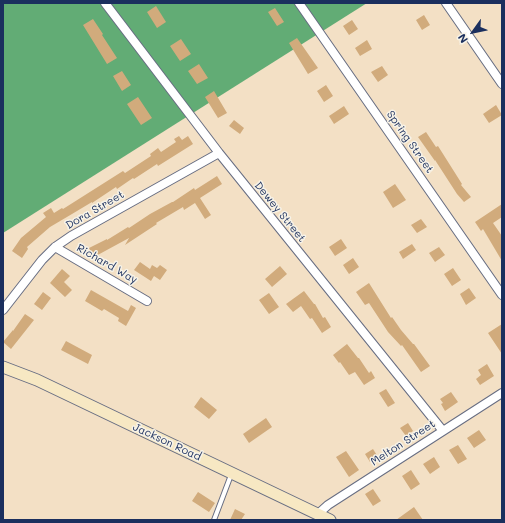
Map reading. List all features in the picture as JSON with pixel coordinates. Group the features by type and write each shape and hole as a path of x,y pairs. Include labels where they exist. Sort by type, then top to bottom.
{"main road":[{"name":"Jackson Road","path":"3,368 37,380 330,520"}],"street":[{"name":"Dewey Street","path":"105,3 219,153 443,431"},
{"name":"Spring Street","path":"299,3 502,295"},
{"path":"446,3 502,84"},
{"name":"Dora Street","path":"3,310 42,260 55,247 71,236 219,153"},
{"name":"Richard Way","path":"55,247 147,301"},
{"name":"Melton Street","path":"318,514 328,505 502,393"}],"lane":[{"path":"214,520 232,472"}],"green space":[{"path":"3,3 367,3 3,233"}],"building":[{"path":"156,6 166,22 157,28 147,12"},
{"path":"275,8 284,22 277,26 268,12"},
{"path":"424,15 430,25 422,30 416,20"},
{"path":"93,19 117,58 107,64 83,25"},
{"path":"352,20 358,29 349,35 343,26"},
{"path":"297,38 318,68 308,74 289,43"},
{"path":"181,39 191,54 180,61 170,46"},
{"path":"367,40 372,49 360,56 355,48"},
{"path":"199,64 208,78 197,84 188,71"},
{"path":"382,66 388,75 378,82 371,72"},
{"path":"122,71 131,85 122,91 113,76"},
{"path":"326,85 333,96 324,102 317,91"},
{"path":"214,91 227,113 218,118 205,97"},
{"path":"138,97 152,118 141,125 127,104"},
{"path":"496,105 502,115 489,123 483,114"},
{"path":"344,106 349,114 334,124 329,116"},
{"path":"234,120 244,128 240,134 229,126"},
{"path":"426,132 436,147 438,146 462,184 461,185 471,197 464,202 418,137"},
{"path":"179,136 182,140 188,136 193,144 158,166 157,164 134,179 133,178 117,189 116,187 92,203 50,227 27,247 28,249 22,258 12,251 21,238 46,217 43,213 51,208 54,213 62,208 63,209 123,171 125,173 151,156 150,154 158,148 161,152 176,142 174,139"},
{"path":"217,176 222,184 200,198 211,215 205,219 195,203 184,210 183,207 156,223 157,224 125,245 129,238 94,257 89,248 107,240 128,227 129,228 194,188 195,190"},
{"path":"395,184 406,200 393,208 383,192"},
{"path":"502,204 502,217 493,223 502,236 502,261 483,229 481,231 475,222"},
{"path":"421,219 427,227 417,233 411,225"},
{"path":"341,239 347,248 335,256 329,247"},
{"path":"412,244 416,250 403,259 399,252"},
{"path":"439,247 445,255 435,262 429,253"},
{"path":"353,258 359,267 349,274 343,265"},
{"path":"140,262 150,269 152,265 157,268 160,265 167,270 160,280 154,276 151,281 134,270"},
{"path":"280,266 287,274 272,287 265,279"},
{"path":"453,268 461,280 452,286 444,274"},
{"path":"62,269 70,276 64,282 72,290 65,297 50,283"},
{"path":"369,283 391,318 392,317 401,330 414,344 430,366 421,372 402,345 401,346 388,332 369,303 365,305 356,292"},
{"path":"469,288 476,298 466,305 460,294"},
{"path":"91,290 128,311 131,305 136,308 126,326 118,321 119,318 104,309 102,311 85,301"},
{"path":"304,291 315,304 323,318 325,317 331,327 322,333 312,318 310,319 301,306 293,312 286,304"},
{"path":"43,292 51,298 42,310 34,304"},
{"path":"269,293 279,307 269,314 259,300"},
{"path":"25,314 34,320 11,349 3,342"},
{"path":"502,324 502,354 488,333"},
{"path":"66,341 92,355 88,364 61,350"},
{"path":"347,344 369,373 371,371 375,378 364,385 355,372 349,375 333,355"},
{"path":"487,364 494,376 480,385 476,379 481,375 478,370"},
{"path":"386,389 395,403 388,407 379,393"},
{"path":"451,392 458,402 445,411 441,404 443,403 440,399"},
{"path":"201,397 217,410 209,419 194,407"},
{"path":"266,418 272,427 249,443 243,434"},
{"path":"408,423 413,431 406,436 400,428"},
{"path":"479,430 486,440 474,448 467,438"},
{"path":"458,445 467,459 458,464 449,450"},
{"path":"373,449 378,457 370,462 365,454"},
{"path":"346,451 359,470 349,477 336,457"},
{"path":"434,457 440,467 430,474 423,464"},
{"path":"411,470 420,484 411,490 402,476"},
{"path":"373,489 381,501 373,506 365,494"},
{"path":"198,492 215,503 209,512 192,501"},
{"path":"414,507 423,520 396,520"},
{"path":"235,509 245,514 241,520 230,520"}]}
